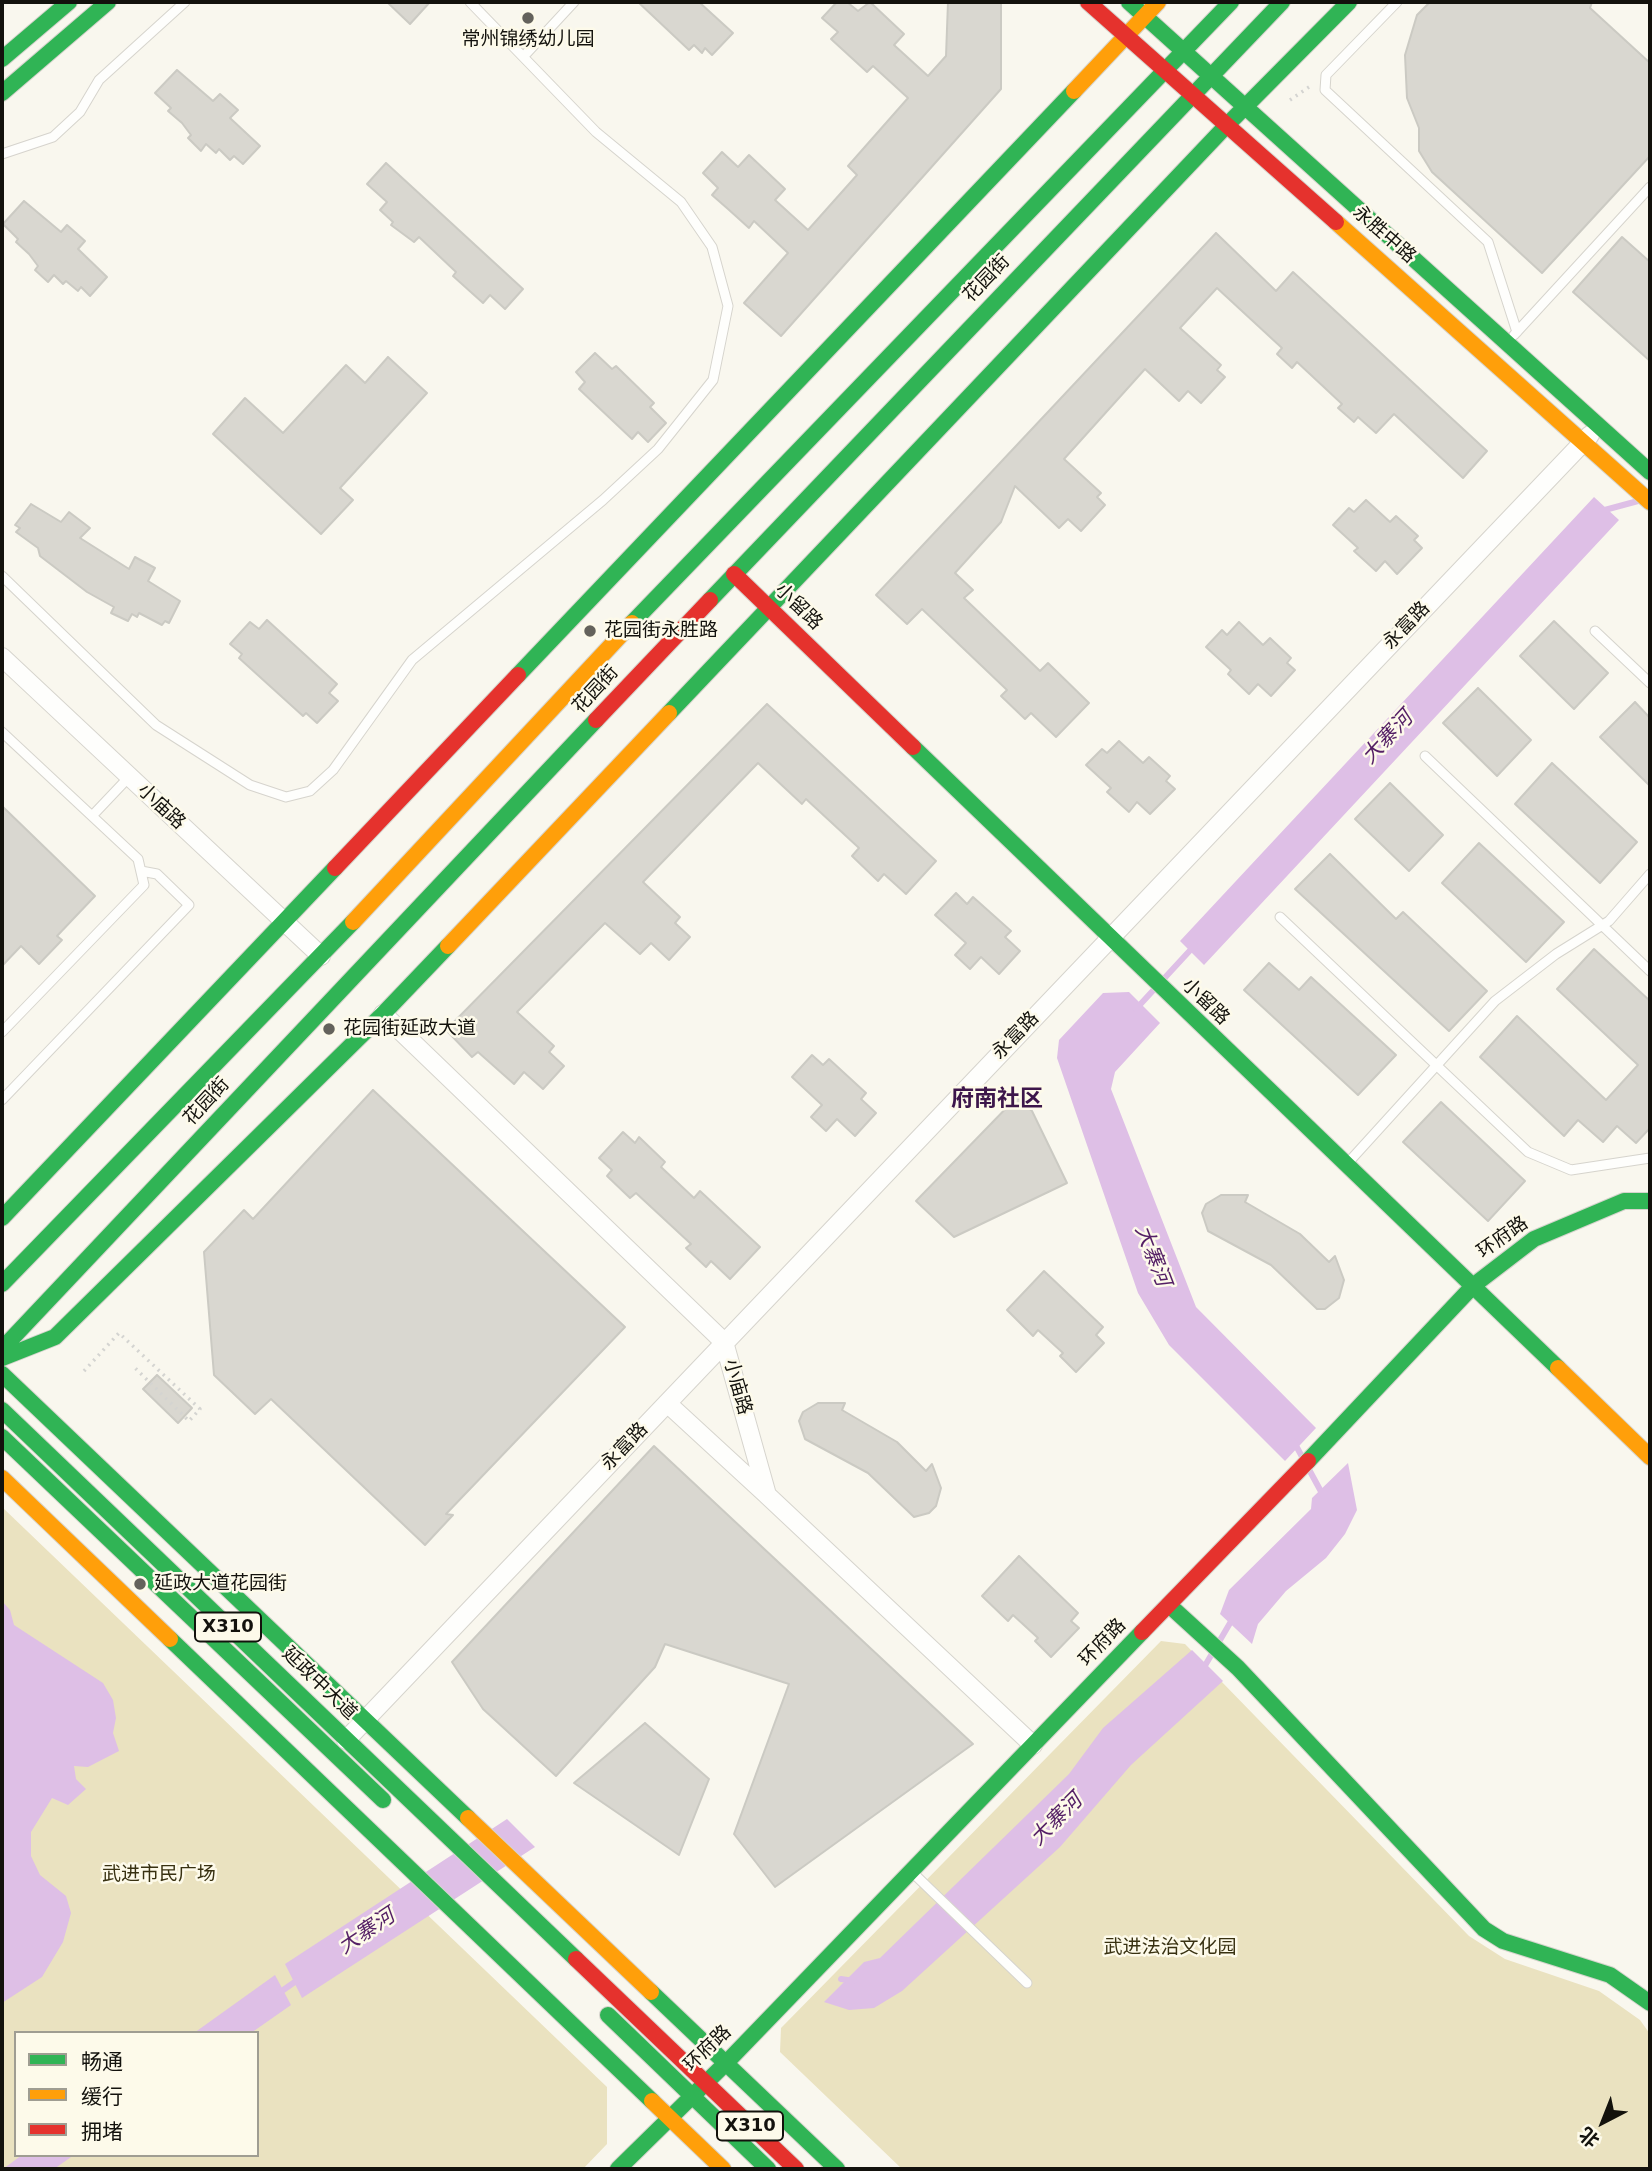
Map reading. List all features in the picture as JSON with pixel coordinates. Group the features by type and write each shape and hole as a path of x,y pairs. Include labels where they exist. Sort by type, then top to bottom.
{"street":[{"path":"2,59 69,2"},
{"path":"2,93 108,2"},
{"name":"永胜中路","path":"1088,2 1194,93 1650,502"},
{"name":"永胜中路","path":"1129,2 1512,337 1650,472"},
{"path":"2,1218 282,920 1158,2"},
{"name":"花园街","path":"2,1284 321,956 703,547 1230,2"},
{"name":"花园街","path":"2,1349 734,574 1282,2"},
{"path":"2,1358 55,1337 383,1014 1227,125 1349,2"},
{"name":"永富路","path":"346,1740 1600,426"},
{"name":"小留路","path":"734,574 1471,1288 1650,1457"},
{"name":"小庙路","path":"2,657 321,956"},
{"name":"小庙路","path":"383,1014 724,1342 767,1495"},
{"name":"环府路","path":"618,2169 726,2063 1471,1288 1534,1239 1623,1201 1650,1201"},
{"path":"2,1374 837,2169"},
{"path":"667,1403 1033,1745"},
{"name":"延政中大道","path":"2,1410 454,1845 705,2082"},
{"name":"延政中大道","path":"2,1437 398,1815"},
{"path":"2,1478 723,2169"},
{"path":"1169,1605 1238,1668 1484,1929 1503,1941 1610,1975 1650,2003"},
{"name":"X310","path":"592,2000 768,2169"},
{"name":"X310","path":"705,2082 796,2169"}],"lane":[{"path":"2,154 53,137 80,112 99,80 185,2"},
{"path":"2,576 156,724 250,785 286,797 310,791 333,770 412,660 603,500 658,449 713,380 728,306 712,247 681,202 596,132 470,2"},
{"path":"524,56 574,2"},
{"path":"1397,2 1326,75 1325,90 1488,242 1512,337"},
{"path":"1512,337 1650,187"},
{"path":"1595,631 1650,683"},
{"path":"2,732 138,859 144,885 2,1032"},
{"path":"1424,756 1650,971"},
{"path":"92,816 130,777"},
{"path":"2,1100 190,905 157,874 141,871"},
{"path":"1345,1166 1495,1001 1556,954 1602,925 1650,874"},
{"path":"1280,917 1528,1152 1571,1170 1650,1158"},
{"path":"911,1871 992,1946 1027,1983"}],"path":[{"path":"1290,100 1326,75"},
{"path":"84,1371 119,1333 200,1409 189,1421 132,1365"}],"green space":[{"name":"武进市民广场","path":"2,1507 607,2087 607,2144 583,2169 2,2169"},
{"name":"武进法治文化园","path":"1161,1641 1185,1644 1469,1936 1505,1959 1599,1991 1640,2020 1650,2034 1650,2169 902,2169 780,2052 781,2028"}],"water":[{"path":"1594,497 1619,520 1204,965 1180,941"},
{"path":"1129,992 1160,1023 1115,1072 1111,1089 1196,1307 1316,1428 1285,1461 1169,1345 1138,1293 1057,1058 1059,1040 1103,993"},
{"path":"1348,1463 1357,1510 1345,1534 1326,1558 1286,1591 1258,1624 1252,1644 1220,1614 1229,1590 1311,1509 1312,1498"},
{"path":"2,1601 10,1610 14,1625 103,1683 113,1700 116,1718 113,1733 119,1751 88,1767 74,1766 76,1779 86,1789 68,1805 52,1798 31,1832 31,1856 40,1875 66,1896 71,1913 63,1942 42,1977 2,2003"},
{"path":"1192,1650 1223,1681 1131,1765 1060,1847 902,1991 874,2008 849,2010 824,2002 864,1962 880,1958 1069,1774 1103,1728"},
{"path":"507,1819 535,1847 302,1998 285,1964"},
{"path":"275,1975 291,2005 254,2031 197,2031"},
{"path":"19,2157 71,2157 54,2169 3,2169"}],"building":[{"path":"387,2 430,2 410,24"},
{"path":"638,2 699,2 733,33 712,55 705,48 702,53 694,45 689,50"},
{"path":"837,2 847,2 858,11 870,2 904,34 894,45 928,76 946,56 948,2 1001,2 1001,89 781,336 744,303 788,253 754,221 749,228 712,195 718,188 703,173 722,152 738,167 749,155 785,189 775,200 808,230 857,175 848,166 908,98 873,66 867,72 831,39 838,32 822,18"},
{"path":"1430,2 1592,2 1590,8 1650,63 1650,156 1542,273 1432,172 1419,151 1419,128 1407,98 1405,55 1417,15"},
{"path":"177,70 213,101 220,94 238,110 230,118 260,146 243,164 234,156 230,160 219,149 216,153 206,144 201,151 188,138 191,135 182,123 168,111 171,108 155,93"},
{"path":"386,163 523,289 505,309 490,295 483,303 453,276 456,272 419,237 414,242 391,225 393,222 380,210 387,202 367,184"},
{"path":"24,201 61,232 67,225 85,241 78,249 107,277 90,296 81,287 78,291 66,281 63,284 54,275 48,282 35,270 38,266 3,224"},
{"path":"1216,233 1276,291 1293,272 1487,451 1463,478 1394,414 1376,433 1358,417 1354,422 1338,408 1342,404 1297,362 1292,368 1277,354 1282,348 1217,288 1180,328 1221,365 1217,370 1225,377 1201,403 1188,391 1179,401 1145,369 1064,459 1101,493 1097,497 1105,505 1081,531 1068,519 1059,528 1015,486 1001,522 955,573 973,590 964,598 1040,671 1048,663 1089,703 1056,737 1031,713 1025,719 1001,696 1007,690 922,609 907,624 876,595"},
{"path":"1622,237 1650,262 1650,361 1573,292"},
{"path":"595,353 612,369 616,366 654,403 650,407 666,423 648,442 638,432 632,439 579,389 585,382 576,372"},
{"path":"388,357 427,393 340,488 353,500 321,534 213,434 245,398 283,433 346,365 365,383"},
{"path":"1366,500 1390,522 1396,516 1418,536 1414,540 1422,548 1397,574 1385,561 1376,571 1354,551 1358,548 1333,525 1349,508 1354,512"},
{"path":"31,504 61,522 69,512 90,528 80,538 129,569 135,557 155,568 148,581 180,601 169,623 165,621 162,625 139,613 137,617 132,614 128,621 111,613 114,607 87,592 40,556 38,548 16,532 20,528 15,525"},
{"path":"267,620 337,684 329,693 338,701 317,723 306,713 303,716 239,658 242,654 230,644 250,622 259,629"},
{"path":"1554,621 1608,673 1574,709 1520,656"},
{"path":"1239,622 1263,645 1270,638 1291,658 1287,663 1295,670 1271,696 1258,684 1249,694 1228,674 1231,670 1206,647 1222,630 1227,635"},
{"path":"1478,688 1531,740 1497,776 1443,723"},
{"path":"1635,702 1650,718 1650,786 1600,737"},
{"path":"767,704 936,861 906,894 884,874 878,881 852,856 859,848 806,799 802,804 758,763 643,882 680,917 675,923 690,937 669,960 651,943 640,954 605,923 517,1012 554,1046 549,1052 564,1066 543,1089 524,1072 514,1084 478,1052 472,1057 446,1030"},
{"path":"1119,741 1143,763 1149,757 1170,776 1166,781 1175,789 1150,814 1137,802 1129,812 1107,792 1111,788 1086,765 1102,749 1107,753"},
{"path":"1552,763 1637,842 1600,883 1515,804"},
{"path":"1390,783 1443,835 1409,871 1355,819"},
{"path":"2,806 95,896 57,936 62,940 39,964 21,946 2,966"},
{"path":"1479,843 1564,922 1526,962 1442,883"},
{"path":"1330,854 1396,919 1403,912 1487,991 1449,1031 1295,889"},
{"path":"956,893 967,904 973,897 1011,931 1005,937 1020,951 999,974 981,957 970,969 955,955 966,943 935,915"},
{"path":"1594,949 1650,1001 1650,1128 1636,1143 1617,1126 1603,1142 1578,1120 1564,1136 1480,1057 1517,1016 1606,1100 1638,1065 1557,989"},
{"path":"1269,963 1299,990 1311,977 1396,1055 1358,1095 1244,990"},
{"path":"812,1055 823,1065 829,1059 866,1093 861,1099 876,1113 855,1136 837,1119 826,1131 811,1117 822,1105 792,1077"},
{"path":"373,1090 625,1327 446,1514 453,1515 425,1545 271,1399 255,1414 214,1375 204,1252 244,1210 253,1219"},
{"path":"1017,1097 1032,1111 1067,1183 954,1237 916,1201"},
{"path":"1441,1102 1525,1181 1488,1221 1403,1142"},
{"path":"623,1132 635,1143 639,1137 665,1162 661,1167 694,1198 700,1191 760,1247 730,1279 711,1261 706,1267 686,1248 691,1244 636,1193 630,1198 607,1176 612,1170 599,1158"},
{"path":"1221,1195 1248,1195 1245,1202 1300,1234 1329,1262 1335,1256 1344,1280 1339,1298 1325,1309 1317,1309 1271,1265 1208,1231 1202,1213 1206,1204"},
{"path":"1044,1271 1103,1327 1096,1335 1104,1343 1076,1372 1060,1356 1063,1353 1038,1330 1033,1336 1007,1310"},
{"path":"157,1375 192,1408 178,1423 143,1389"},
{"path":"818,1403 845,1403 842,1410 897,1442 926,1471 932,1464 941,1488 936,1506 929,1513 914,1517 868,1473 805,1439 799,1421 803,1412"},
{"path":"654,1446 973,1744 775,1887 734,1834 789,1684 665,1644 655,1667 556,1776 483,1709 452,1662"},
{"path":"1019,1556 1078,1613 1071,1621 1079,1628 1051,1657 1035,1641 1038,1638 1013,1615 1008,1621 982,1596"},
{"path":"645,1723 709,1779 679,1855 574,1783"}],"waterway":[{"name":"大寨河","path":"1601,511 1638,501"},
{"name":"大寨河","path":"1136,1009 1195,945"},
{"name":"大寨河","path":"1294,1442 1324,1497"},
{"name":"大寨河","path":"1203,1669 1233,1618"},
{"name":"大寨河","path":"279,1993 299,1979"},
{"name":"大寨河","path":"841,1979 854,1981"}],"traffic: fast":[{"path":"2,59 69,2"},
{"path":"2,93 108,2"},
{"path":"1129,2 1650,472"},
{"path":"632,623 1231,2"},
{"path":"710,600 1282,2"},
{"path":"669,713 1227,125 1349,2"},
{"path":"518,675 1074,91"},
{"path":"2,1349 596,720"},
{"path":"913,747 1558,1368"},
{"path":"2,1218 335,868"},
{"path":"2,1284 353,922"},
{"path":"2,1358 55,1337 383,1014 448,946"},
{"path":"1308,1461 1474,1285 1534,1239 1624,1201 1650,1201"},
{"path":"2,1374 468,1818"},
{"path":"2,1410 576,1959"},
{"path":"2,1437 383,1800"},
{"path":"1169,1605 1238,1668 1484,1929 1503,1941 1610,1975 1650,2003"},
{"path":"618,2169 726,2063 1142,1632"},
{"path":"170,1639 652,2101"},
{"path":"651,1992 837,2169"},
{"path":"608,2015 768,2169"}],"traffic: slow":[{"path":"1074,91 1158,2"},
{"path":"1336,222 1650,502"},
{"path":"353,922 632,623"},
{"path":"448,946 669,713"},
{"path":"1558,1368 1650,1457"},
{"path":"2,1478 170,1639"},
{"path":"468,1818 651,1992"},
{"path":"652,2101 723,2169"}],"traffic: jam":[{"path":"1088,2 1336,222"},
{"path":"734,574 913,747"},
{"path":"596,720 710,600"},
{"path":"335,868 518,675"},
{"path":"1142,1632 1308,1461"},
{"path":"576,1959 796,2169"}],"place":[{"name":"常州锦绣幼儿园","path":"528,18"},
{"name":"花园街永胜路","path":"590,631"},
{"name":"花园街延政大道","path":"329,1029"},
{"name":"延政大道花园街","path":"140,1584"}],"district":[{"name":"府南社区","path":"997,1100"}]}
